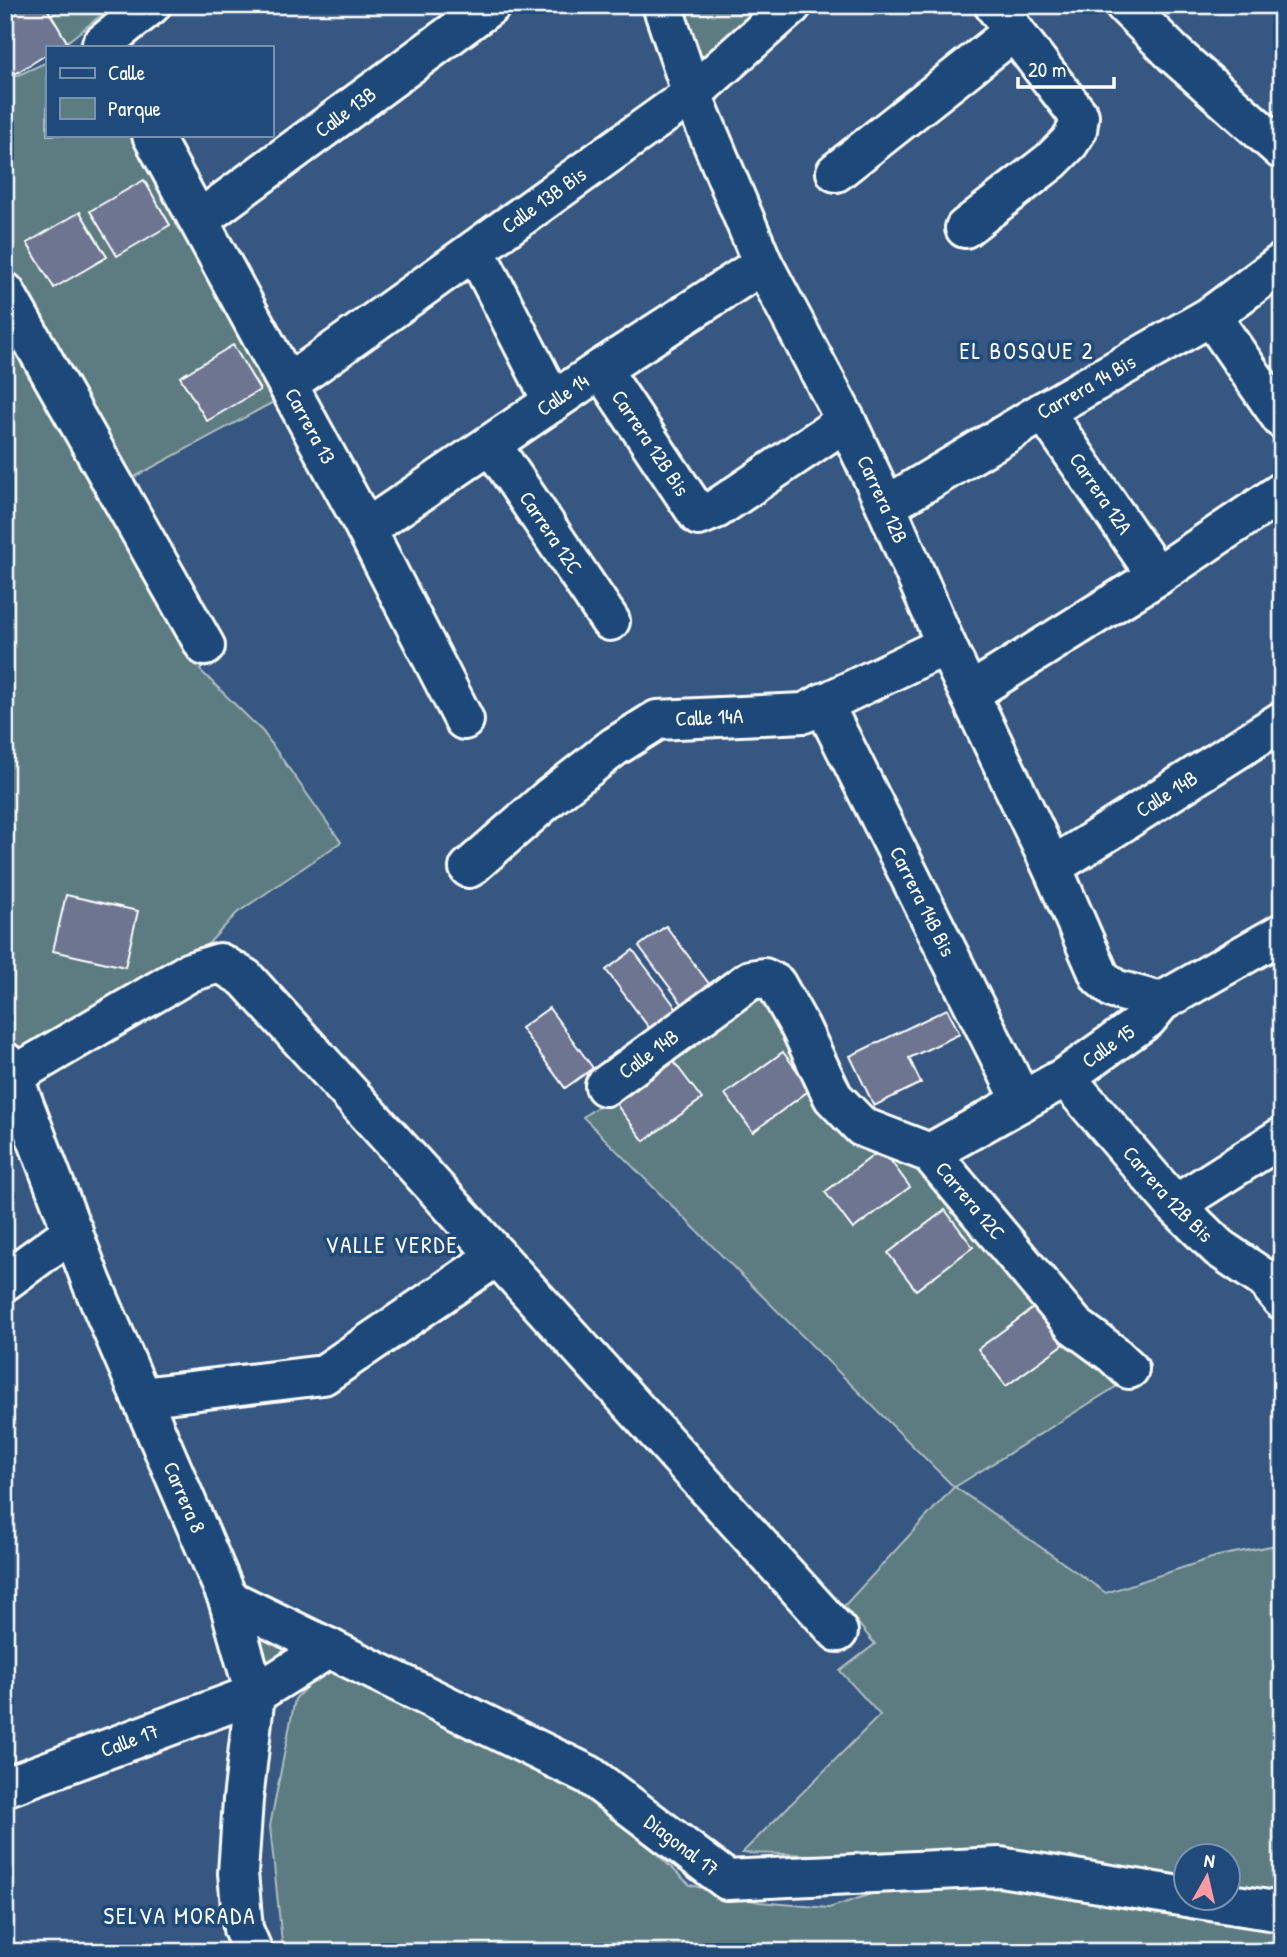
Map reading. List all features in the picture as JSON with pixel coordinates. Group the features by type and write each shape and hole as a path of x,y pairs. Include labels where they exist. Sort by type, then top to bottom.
{"street":[{"path":"103,46 151,5"},
{"name":"Calle 13B","path":"199,220 491,5"},
{"name":"Carrera 12B","path":"662,5 692,94 762,264 846,421 946,645 1052,867 1100,977 1114,989 1161,1002"},
{"name":"Calle 13B Bis","path":"288,384 692,94 792,5"},
{"path":"1125,5 1174,54 1282,150"},
{"path":"836,172 1003,19 1079,116 1077,130 1069,143 1051,161 965,228"},
{"name":"Carrera 13","path":"153,136 366,529 464,720"},
{"path":"475,250 553,402"},
{"name":"Calle 14","path":"366,529 601,369 762,264"},
{"name":"Carrera 14 Bis","path":"886,506 1044,411 1211,316 1280,265"},
{"path":"5,292 205,646"},
{"path":"1211,316 1282,419"},
{"name":"Carrera 12B Bis","path":"601,369 699,516 716,509 846,421"},
{"name":"Carrera 12A","path":"1044,411 1157,576"},
{"name":"Carrera 12C","path":"491,444 610,621"},
{"path":"970,693 1277,504"},
{"name":"Calle 14A","path":"469,868 560,789 614,747 657,720 804,713 946,645"},
{"name":"Carrera 14B Bis","path":"823,703 1022,1101"},
{"name":"Calle 14B","path":"1052,867 1282,722"},
{"name":"Calle 15","path":"930,1153 1065,1077 1147,1019 1161,1002 1282,933"},
{"path":"9,1069 190,972 220,963 245,978 838,1632"},
{"name":"Carrera 12C","path":"764,978 776,984 833,1097 862,1127 930,1153 1075,1326 1129,1369"},
{"name":"Calle 14B","path":"605,1086 750,981 764,978"},
{"name":"Carrera 8","path":"9,1069 92,1283 228,1599 255,1694 238,1873 243,1929 253,1952"},
{"name":"Carrera 12B Bis","path":"1065,1077 1175,1205 1219,1248 1266,1280 1282,1300"},
{"path":"1175,1205 1282,1137"},
{"path":"5,1281 73,1231"},
{"path":"141,1397 323,1375 497,1256"},
{"name":"Diagonal 17","path":"228,1599 589,1775 727,1880 1000,1867 1172,1895"},
{"name":"Calle 17","path":"5,1787 255,1694 329,1648"},
{"path":"1242,1906 1282,1912"}],"green space":[{"path":"45,5 114,5 67,42"},
{"path":"669,5 787,5 698,85"},
{"path":"46,62 46,136 140,136 277,400 129,480 5,257 5,81"},
{"path":"5,311 207,661 200,670 263,732 341,842 237,913 209,943 15,1056 5,1030"},
{"path":"761,993 915,1157 1064,1344 1122,1383 955,1487 1106,1593 1218,1556 1282,1544 1282,1904 1242,1900 1242,1842 1172,1842 1172,1889 930,1858 742,1853 880,1715 840,1671 875,1644 844,1606 954,1487 583,1117"},
{"path":"243,1615 312,1648 259,1683"},
{"path":"327,1665 536,1761 611,1811 690,1885 759,1902 829,1908 917,1879 976,1874 1172,1905 1172,1912 1213,1912 1282,1923 1282,1952 283,1952 270,1826 295,1699"}],"building":[{"path":"27,5 45,5 67,42 61,46 46,46 46,55 15,74 5,58 5,18"},
{"path":"144,180 170,225 117,256 90,211"},
{"path":"80,212 107,257 54,288 27,243"},
{"path":"233,345 260,390 207,421 180,377"},
{"path":"66,895 138,911 125,967 53,951"},
{"path":"666,926 710,985 683,1005 639,946"},
{"path":"633,950 677,1009 650,1029 606,970"},
{"path":"549,1008 593,1068 565,1088 521,1028"},
{"path":"947,1009 960,1034 909,1058 921,1083 874,1106 850,1056"},
{"path":"783,1052 811,1089 753,1132 725,1094"},
{"path":"674,1062 702,1099 644,1141 616,1104"},
{"path":"882,1149 910,1187 853,1229 825,1192"},
{"path":"945,1210 973,1247 916,1290 888,1253"},
{"path":"1036,1306 1064,1344 1006,1386 978,1349"}],"district":[{"name":"EL BOSQUE 2","path":"1027,351"},
{"name":"VALLE VERDE","path":"392,1245"},
{"name":"SELVA MORADA","path":"180,1916"}]}
